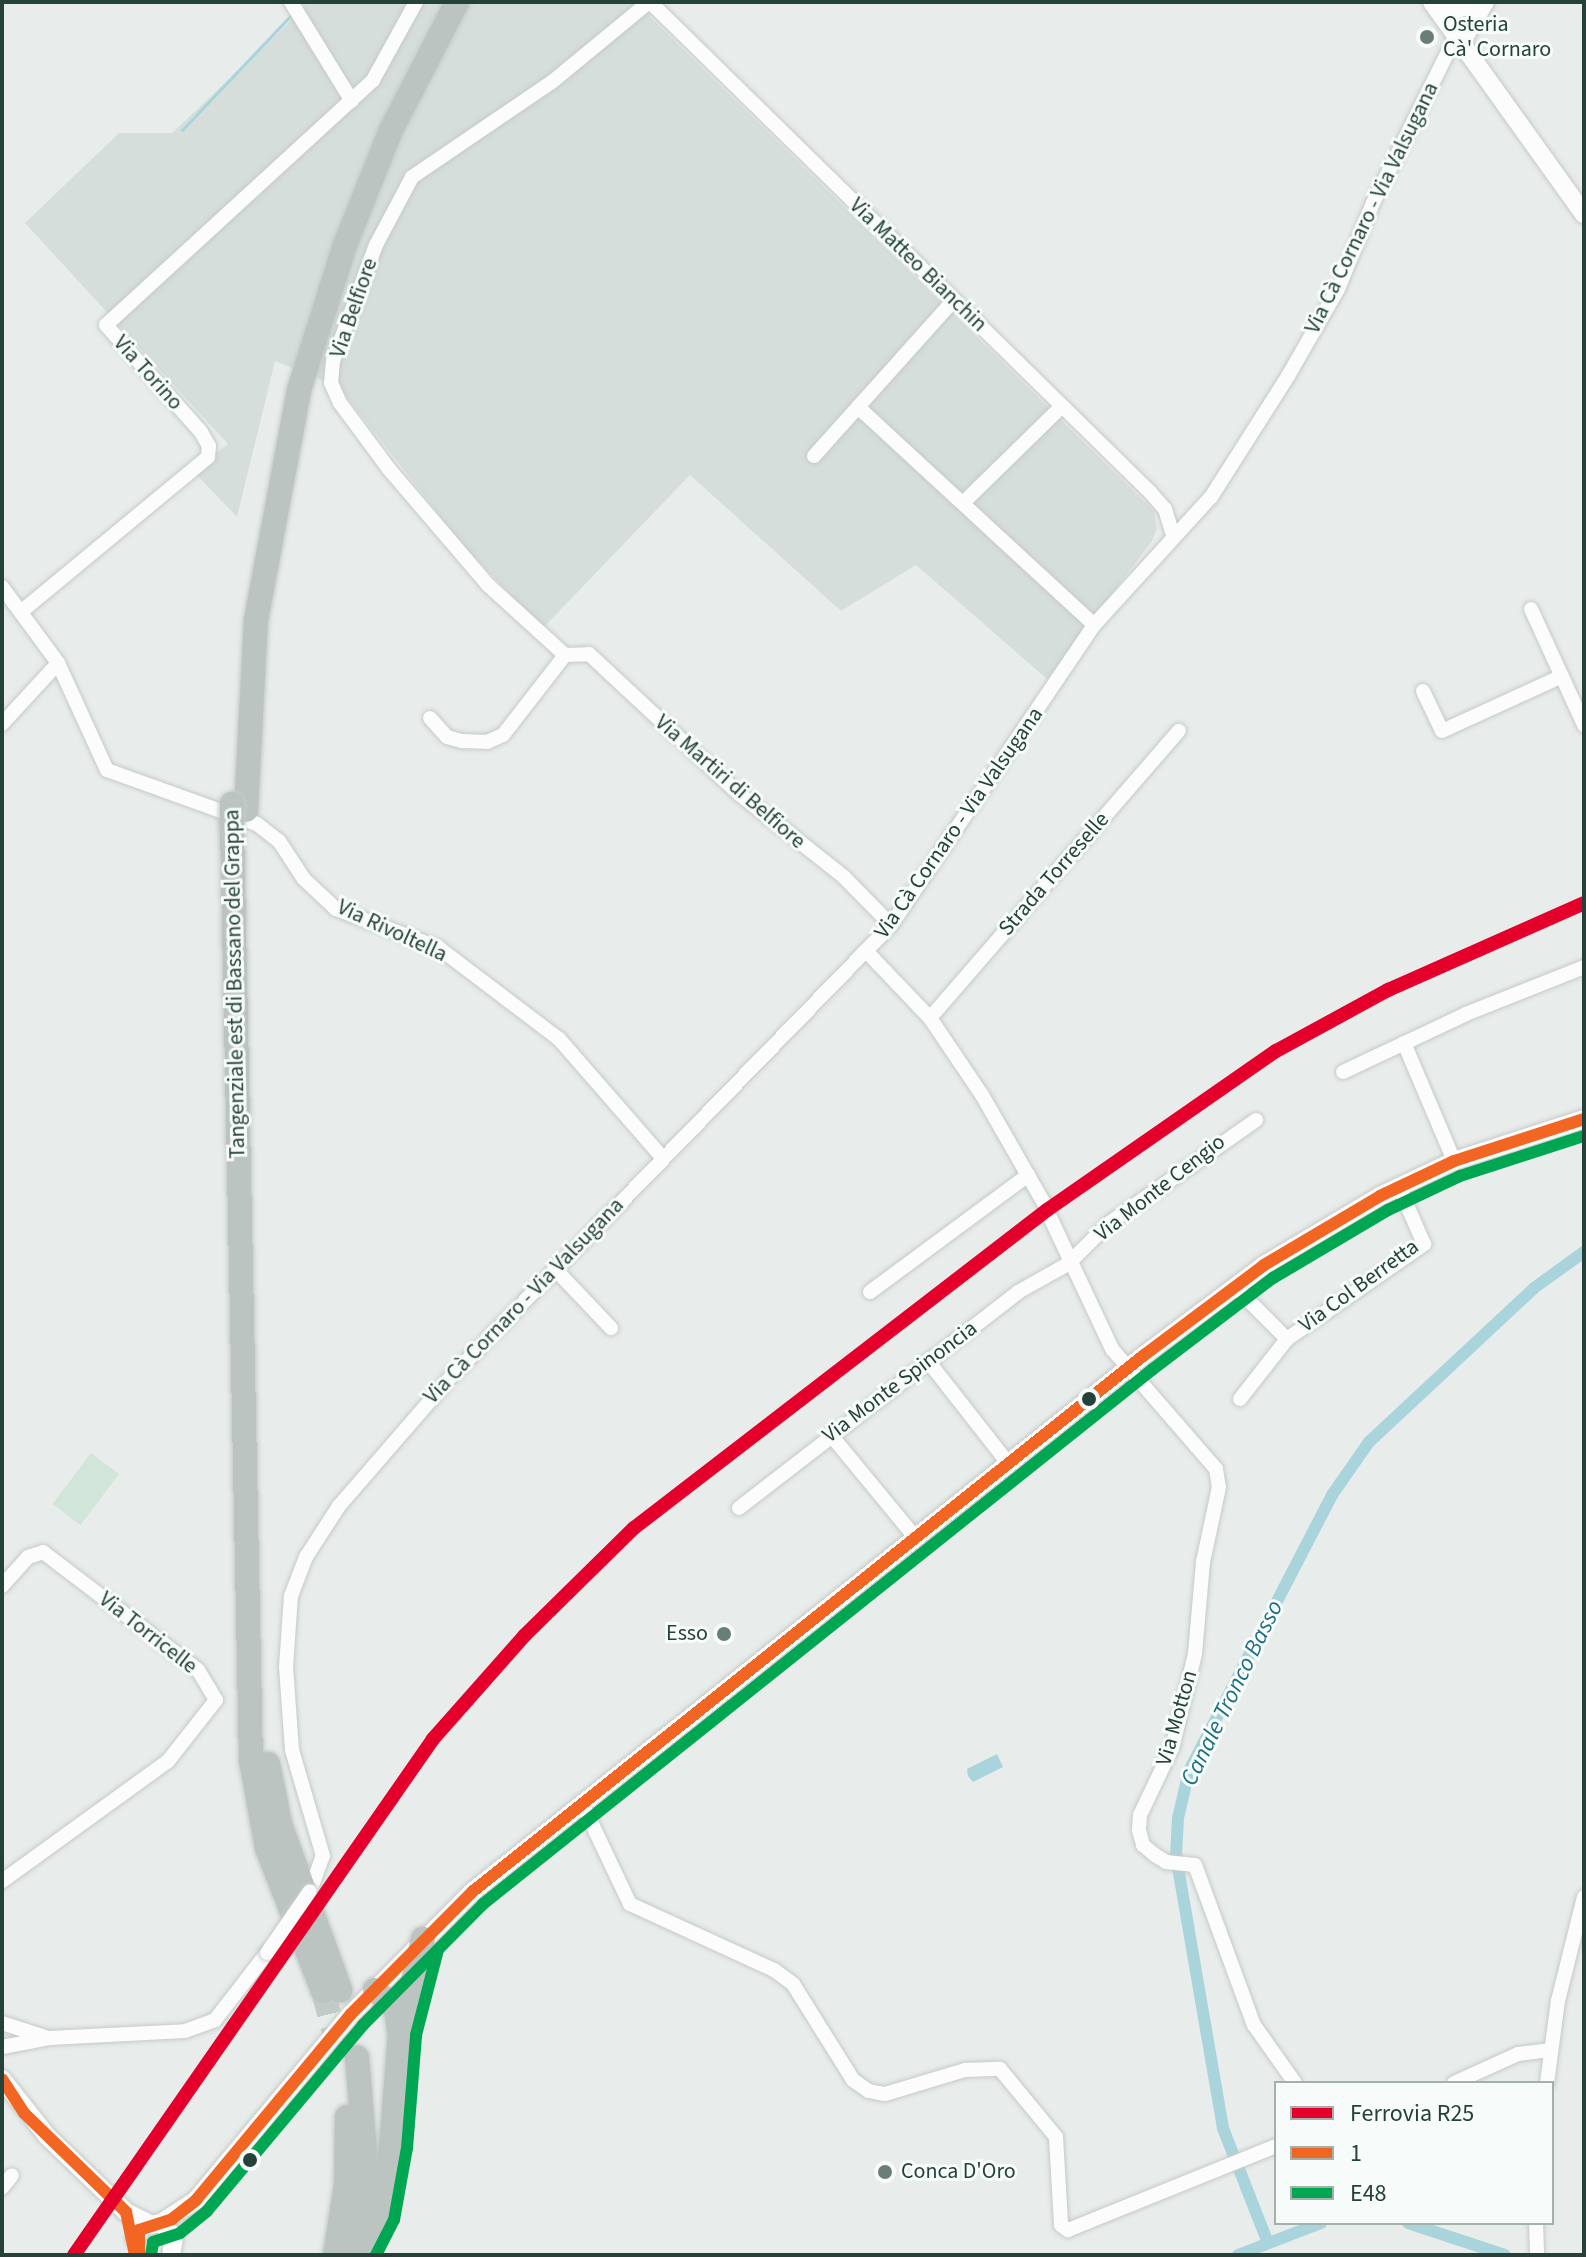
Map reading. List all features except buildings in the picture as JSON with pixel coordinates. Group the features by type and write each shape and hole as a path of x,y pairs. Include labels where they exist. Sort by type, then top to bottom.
{"highway":[{"name":"Tangenziale est di Bassano del Grappa","path":"332,1990 267,1848 251,1760 246,1215 235,711 250,559 288,386 355,186 444,2"},
{"name":"Tangenziale est di Bassano del Grappa","path":"239,817 256,620 299,390 345,245 385,144 457,2"},
{"path":"355,2255 378,2217 391,2147 400,2032 423,1939"},
{"path":"375,1990 396,2009 400,2032"},
{"path":"335,2255 348,2150 349,2058 365,2151 355,2255"}],"main road":[{"path":"1437,8 1462,10 1484,2"},
{"path":"1459,38 1484,2"},
{"path":"1437,8 1584,214"},
{"path":"1459,38 1462,10"},
{"path":"126,2212 136,2250 164,2235 375,1990 423,1939 582,1803 1008,1463 1235,1287 1399,1187 1454,1161 1584,1119"},
{"path":"2,2079 24,2113 126,2212 164,2235"}],"street":[{"path":"291,2 352,101"},
{"name":"Via Torino","path":"22,611 208,457 209,446 201,432 106,325 373,80 416,2"},
{"name":"Via Matteo Bianchin","path":"649,2 1165,509 1173,535"},
{"name":"Via Belfiore","path":"565,655 488,585 389,469 340,403 331,383 333,361 376,245 412,177 552,82 649,2"},
{"name":"Via Cà Cornaro - Via Valsugana","path":"49,2038 185,2031 215,2020 267,1953 310,1891 323,1856 292,1750 286,1654 291,1596 306,1557 339,1506 404,1429 554,1268 868,953 891,925 1094,625 1173,535 1211,497 1331,301 1373,203 1459,38"},
{"path":"814,456 954,300"},
{"path":"964,502 1062,406"},
{"path":"858,407 1094,625"},
{"name":"Via Rivoltella","path":"2,587 58,663 107,770 257,824 279,841 304,879 336,909 439,948 559,1039 662,1157"},
{"path":"1531,609 1584,725"},
{"name":"Via Martiri di Belfiore","path":"565,655 589,654 738,793 844,877 891,925"},
{"path":"430,718 447,737 462,741 487,742 503,735 565,655"},
{"path":"2,724 58,663"},
{"path":"1423,691 1442,731 1562,676"},
{"name":"Strada Torreselle","path":"930,1018 1179,731"},
{"path":"868,953 930,1018 1028,1175 1048,1211 1068,1264 1112,1349 1130,1369"},
{"path":"1343,1072 1584,967"},
{"path":"1404,1043 1454,1161"},
{"name":"Via Monte Cengio","path":"1068,1264 1108,1224 1256,1120"},
{"path":"870,1292 1028,1175"},
{"name":"Via Col Berretta","path":"1240,1399 1287,1339 1424,1244 1399,1187"},
{"name":"Via Monte Spinoncia","path":"739,1508 830,1434 1018,1292 1068,1264"},
{"path":"554,1268 611,1328"},
{"name":"Via Col Berretta","path":"1235,1287 1287,1339"},
{"path":"928,1361 1008,1463"},
{"name":"Via Motton","path":"1130,1369 1204,1452 1219,1478 1203,1562 1195,1654 1172,1748 1140,1815 1143,1845 1166,1862 1191,1862 1234,1961 1254,2025 1294,2081"},
{"path":"830,1434 915,1537"},
{"name":"Via Torricelle","path":"2,1586 28,1557 43,1552 198,1670 216,1700 168,1761 2,1881"},
{"path":"582,1803 618,1887 630,1904 774,1970 793,1984 853,2080 869,2091 885,2094 965,2070 1000,2069 1056,2137 1061,2225 1068,2230 1274,2147"},
{"path":"1547,2081 1550,2050 1584,1897"},
{"path":"4,2025 49,2038"},
{"path":"2,2047 49,2038"},
{"path":"1458,2081 1518,2054 1550,2050"},
{"path":"2,2188 12,2175"},
{"path":"1536,2225 1537,2255"}],"shaded area":[{"path":"302,2 635,2 1154,511 1157,529 1152,541 1047,679 916,565 841,611 690,475 543,628 463,545 339,387 275,361 237,517 193,471 228,444 25,223 119,133 172,133 305,7"}],"green space":[{"path":"91,1453 119,1474 80,1525 52,1504"}],"water":[{"path":"997,1754 1003,1767 973,1782 967,1769"}],"waterway":[{"path":"182,130 290,16"},
{"name":"Canale Tronco Basso","path":"1268,2243 1223,2128 1176,1856 1178,1818 1189,1771 1332,1495 1369,1442 1534,1288 1584,1252"},
{"path":"1238,2255 1316,2225"},
{"path":"1414,2225 1505,2255"}],"tunnel":[{"path":"323,1991 341,2059"}],"rail line":[{"name":"R25","path":"74,2255 433,1739 524,1636 634,1528 1047,1210 1276,1051 1388,990 1584,903"}],"transit line":[{"name":"1","path":"139,2255 139,2230 172,2219 196,2200 351,2014 472,1892 1143,1356 1264,1265 1380,1196 1454,1161 1584,1119"},
{"name":"E48","path":"151,2255 153,2242 180,2233 207,2211 363,2025 483,1904 1153,1369 1273,1278 1388,1210 1460,1176 1584,1136"},
{"name":"E48","path":"376,2255 394,2220 407,2148 416,2035 438,1950"},
{"name":"1","path":"2,2079 24,2113 126,2212 135,2255"}],"place":[{"name":"Osteria Cà' Cornaro","path":"1427,37"},
{"name":"Esso","path":"724,1634"},
{"name":"Conca D'Oro","path":"885,2172"}]}
